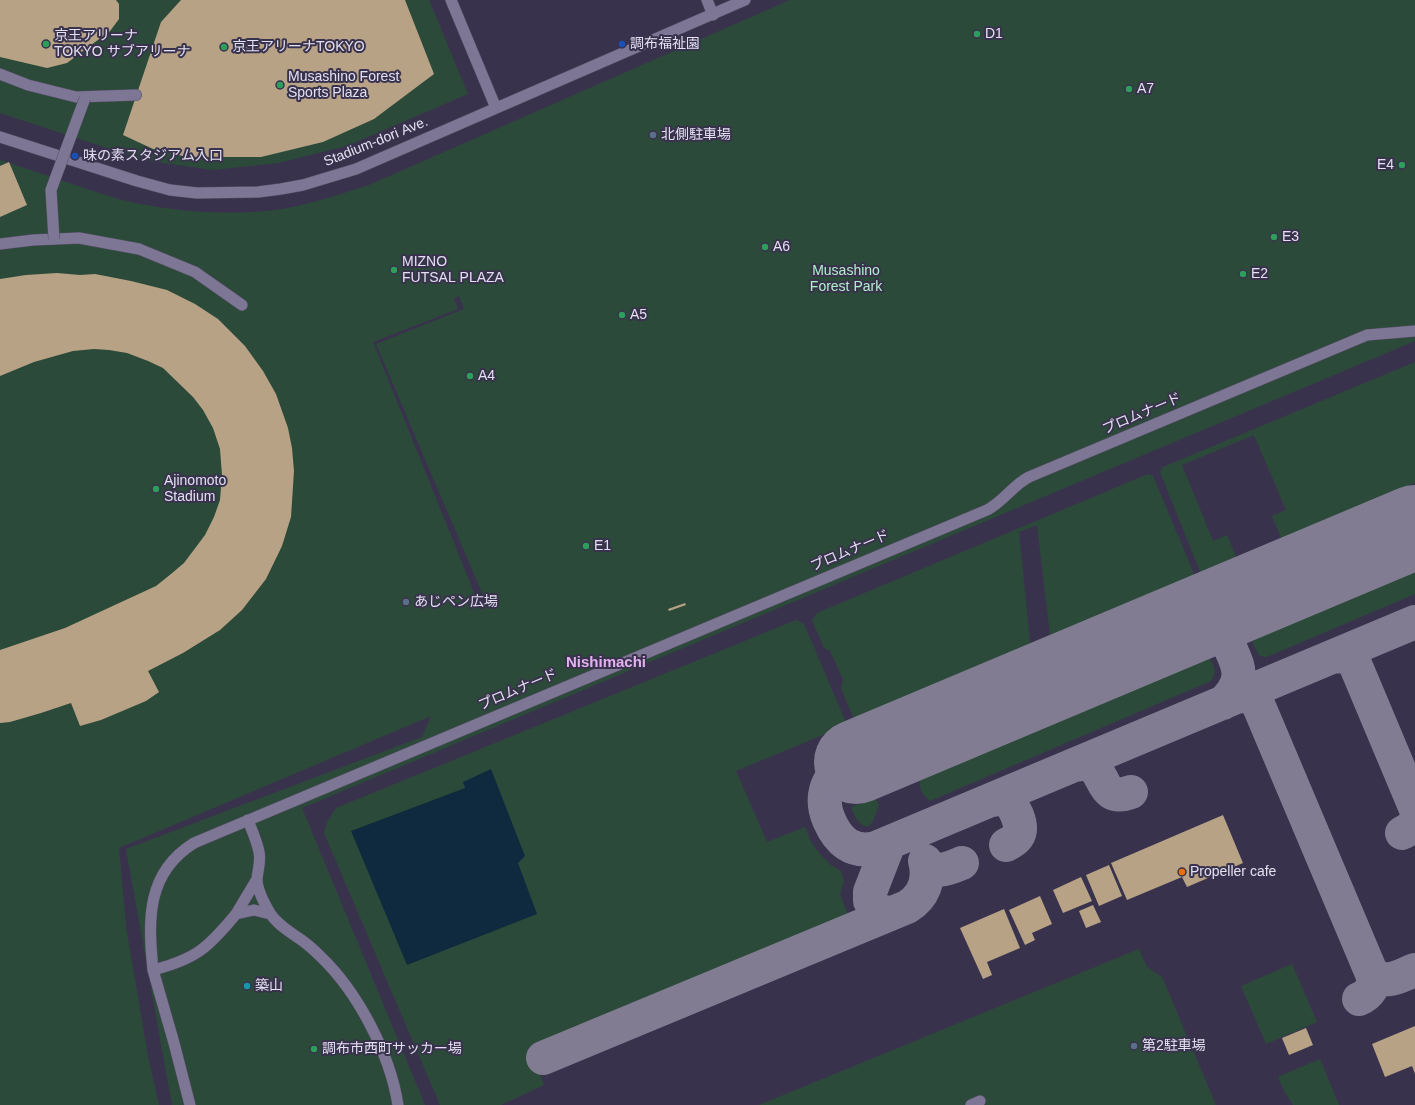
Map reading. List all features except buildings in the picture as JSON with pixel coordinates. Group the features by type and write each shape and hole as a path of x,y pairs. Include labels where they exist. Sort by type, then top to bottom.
{"street":[{"path":"451,0 496,108"},
{"path":"707,0 713,15"},
{"name":"Stadium-dori Ave.","path":"0,136 137,181 170,190 211,193 258,192 303,185 356,169 746,0"},
{"path":"0,74 28,85 76,98 136,95"},
{"path":"54,239 51,190 85,98"},
{"path":"0,244 33,240 79,238 139,249 195,272 242,305"},
{"name":"プロムナード","path":"190,1105 153,970 150,935 153,900 156,887 166,868 178,854 194,843 987,510 1028,477 1370,334 1415,331"},
{"path":"153,970 170,966 186,959 206,947 236,914 257,879 260,863 260,852 248,820"},
{"path":"257,879 262,898 270,914 279,924 321,956 356,1000 380,1045 395,1090 398,1105"},
{"path":"236,914 254,910 270,914"}],"green space":[{"name":"京王アリーナTOKYO","path":"0,0 429,0 468,94 347,146 278,163 213,170 144,160 0,113"},
{"name":"Musashino Forest Park","path":"790,0 1415,0 1415,341 302,808 425,1105 172,1105 126,849 422,737 431,716 119,848 126,927 148,1056 159,1105 0,1105 0,160 121,200 150,206 195,211 239,213 284,209 369,185","holes":["459,296 464,309 376,344 485,600 481,610 373,342 458,309 454,298"]},
{"path":"1415,362 1415,483 1282,540 1272,516 1286,510 1254,435 1182,465 1213,541 1227,535 1237,559 1201,574 1160,472 1163,467"},
{"path":"1148,474 1153,476 1197,581 1051,643 1037,525 1019,532 1031,652 856,724 841,688 843,679 830,651 824,648 812,620 817,613"},
{"path":"1415,564 1415,594 1269,656 1264,657 1259,655 1253,644 1253,638 1260,629"},
{"path":"796,620 804,624 847,725 736,771 767,842 805,827 811,842 819,853 831,865 841,871 844,881 840,894 849,917 531,1051 544,1085 501,1105 440,1105 324,833 327,822 336,808"},
{"path":"1202,655 1209,659 1214,666 1214,673 1211,681 930,801 921,790 921,776"},
{"path":"875,797 879,805 873,821 868,827 864,826 859,822 851,807"},
{"path":"1139,949 1147,967 1162,977 1216,1105 759,1105"},
{"path":"1292,964 1317,1022 1266,1044 1241,986"},
{"path":"1320,1059 1339,1105 1293,1105 1284,1091 1278,1077"}],"water":[{"path":"491,769 525,856 518,863 537,914 407,965 351,831 465,788 463,782"}],"taxiway":[{"path":"1223,703 1233,691 1238,680 1238,670 1227,634 1228,623 1233,613 1246,598"},
{"path":"845,767 833,777 826,790 825,804 829,820 841,840 847,844 860,849 876,848 1415,622"},
{"path":"1181,626 1194,624 1206,626 1223,635 1228,640"},
{"path":"1334,656 1348,657 1355,664 1415,807"},
{"path":"1238,696 1249,697 1258,704 1372,974 1373,982 1371,990 1359,999"},
{"path":"1075,765 1086,764 1094,767 1099,773 1106,787 1111,792 1119,794 1131,792"},
{"path":"991,800 1001,799 1010,804 1019,820 1020,829 1018,836 1006,845"},
{"path":"1402,833 1411,828 1415,822"},
{"path":"889,843 870,892 870,901 876,910 888,913 894,912"},
{"path":"925,861 933,868 942,870 962,863"},
{"path":"543,1058 907,907 918,898 924,887 927,875 925,861"},
{"path":"1372,974 1383,979 1388,979 1399,977 1415,970"}],"runway":[{"path":"856,762 1415,527"}],"place":[{"name":"D1","path":"977,34"},
{"name":"京王アリーナ TOKYO サブアリーナ","path":"46,44"},
{"name":"調布福祉園","path":"622,44"},
{"name":"京王アリーナTOKYO","path":"224,47"},
{"name":"Musashino Forest Sports Plaza","path":"280,85"},
{"name":"A7","path":"1129,89"},
{"name":"北側駐車場","path":"653,135"},
{"name":"味の素スタジアム入口","path":"75,156"},
{"name":"E4","path":"1402,165"},
{"name":"E3","path":"1274,237"},
{"name":"A6","path":"765,247"},
{"name":"MIZNO FUTSAL PLAZA","path":"394,270"},
{"name":"E2","path":"1243,274"},
{"name":"A5","path":"622,315"},
{"name":"A4","path":"470,376"},
{"name":"Ajinomoto Stadium","path":"156,489"},
{"name":"E1","path":"586,546"},
{"name":"あじペン広場","path":"406,602"},
{"name":"Propeller cafe","path":"1182,872"},
{"name":"築山","path":"247,986"},
{"name":"第2駐車場","path":"1134,1046"},
{"name":"調布市西町サッカー場","path":"314,1049"}],"district":[{"name":"Nishimachi","path":"606,663"}]}
